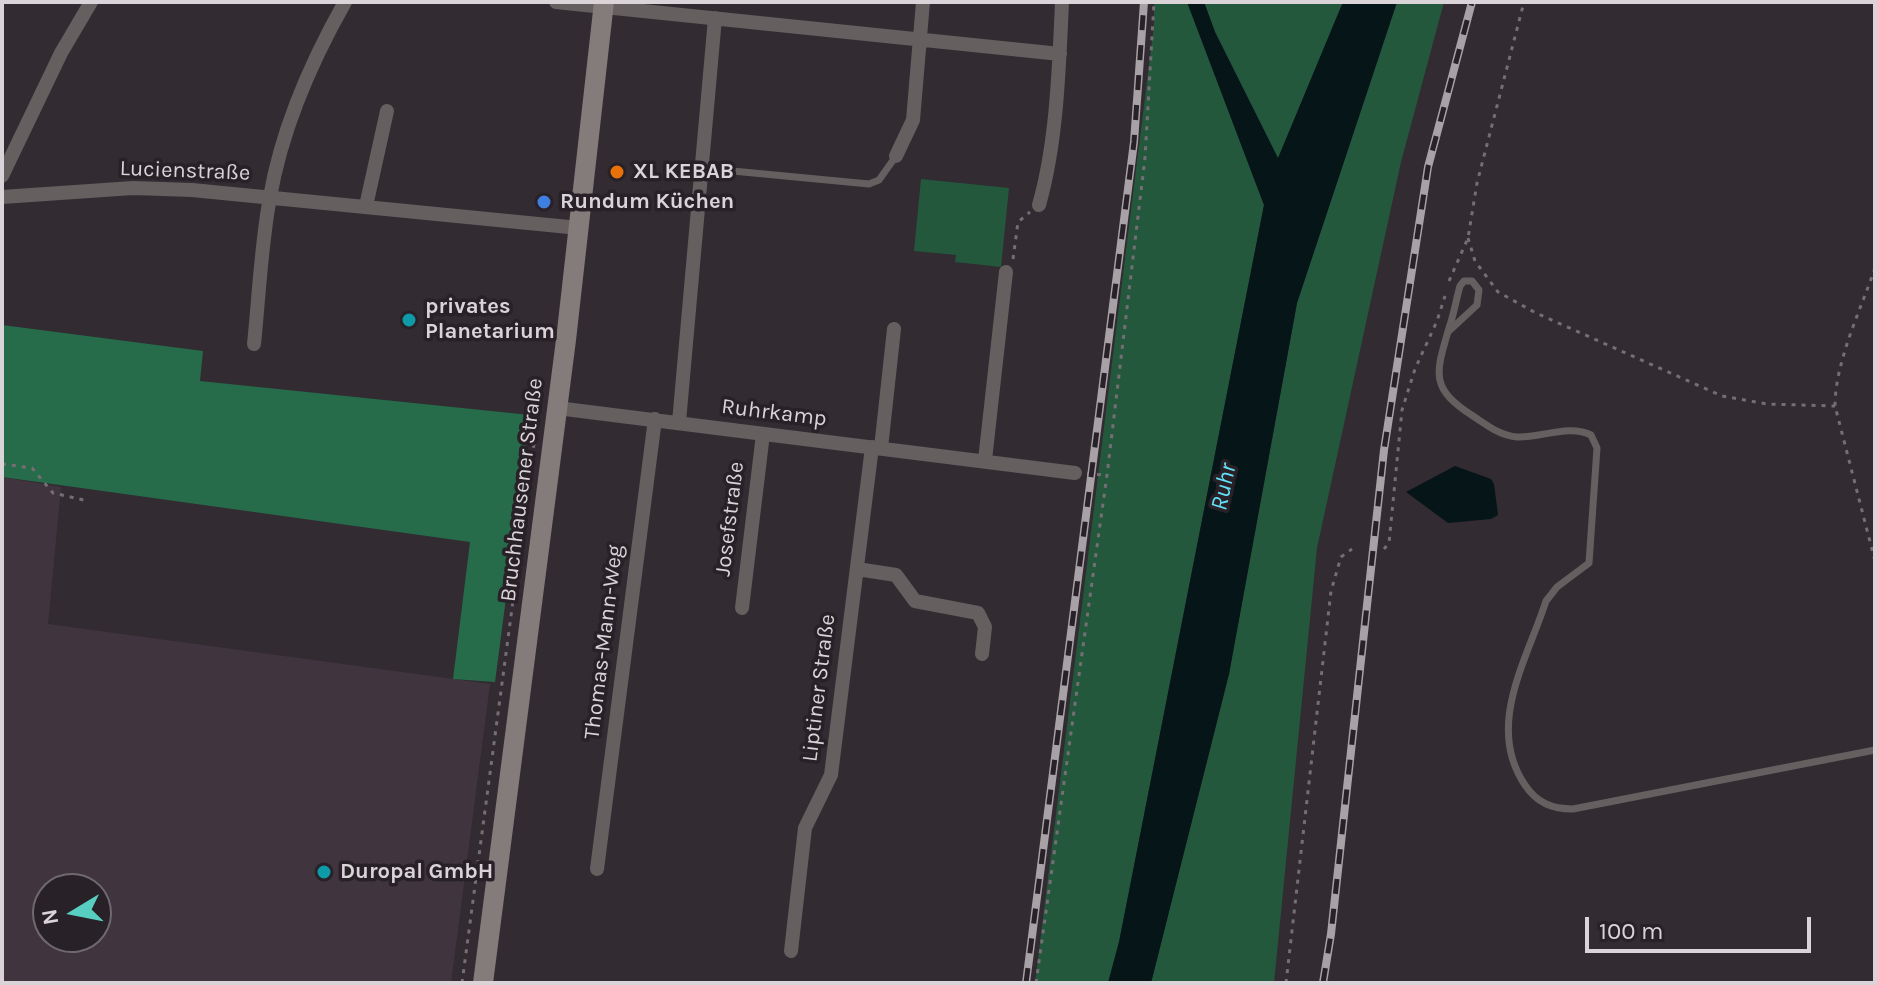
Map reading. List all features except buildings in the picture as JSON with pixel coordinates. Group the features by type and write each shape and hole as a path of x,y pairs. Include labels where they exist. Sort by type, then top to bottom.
{"street":[{"path":"2,176 61,53 91,2"},
{"path":"254,344 270,196 299,96 324,39 345,2"},
{"path":"556,2 603,4 1060,54"},
{"path":"896,156 913,120 923,2"},
{"path":"1039,205 1047,177 1060,54 1062,2"},
{"name":"Bruchhausener Straße","path":"483,983 557,408 603,4"},
{"path":"679,422 715,18"},
{"path":"366,206 387,111"},
{"name":"Lucienstraße","path":"2,197 133,188 270,196 579,228"},
{"path":"985,460 1006,272"},
{"name":"Liptiner Straße","path":"791,951 805,828 831,775 857,569 894,329"},
{"name":"Ruhrkamp","path":"557,408 1075,473"},
{"name":"Thomas-Mann-Weg","path":"597,869 655,419"},
{"name":"Josefstraße","path":"742,608 763,434"},
{"path":"857,569 896,575 919,602 978,613 985,627 982,654"}],"lane":[{"path":"701,168 872,184 879,180 896,156"},
{"path":"1449,331 1477,305 1479,290 1472,281 1464,281 1460,286 1449,331 1441,349 1438,375 1441,388 1452,401 1489,427 1508,436 1533,437 1576,431 1591,435 1597,448 1589,563 1557,587 1546,601 1508,714 1509,748 1519,777 1537,799 1553,808 1573,809 1875,750"}],"path":[{"path":"1036,983 1105,491 1145,158 1154,2"},
{"path":"1384,549 1389,543 1402,410 1415,369 1437,321 1451,274 1468,238 1477,183 1524,2"},
{"path":"1006,272 1013,263 1018,222 1039,205"},
{"path":"1468,238 1475,261 1489,283 1508,299 1536,313 1722,396 1767,404 1835,406"},
{"path":"1875,268 1839,371 1835,406 1875,561"},
{"path":"462,983 533,438 538,430"},
{"path":"2,464 32,468 53,493 88,501"},
{"path":"1286,983 1331,591 1341,557 1352,549"}],"shaded area":[{"path":"2,477 61,487 48,624 490,684 451,983 2,983"}],"green space":[{"path":"1154,2 1187,2 1264,205 1119,942 1108,983 1035,983 1154,25"},
{"path":"1204,2 1343,2 1278,159 1215,32"},
{"path":"1397,2 1444,2 1401,162 1317,548 1274,983 1151,983 1229,674 1297,303"},
{"path":"921,179 1009,188 1001,267 955,262 956,255 914,251"},
{"path":"2,325 203,351 200,381 530,415 495,682 453,679 470,542 2,477"}],"water":[{"name":"Ruhr","path":"1187,2 1204,2 1215,32 1278,158 1343,2 1397,2 1297,303 1229,674 1151,983 1108,983 1119,942 1264,205"},
{"path":"1455,466 1491,479 1498,515 1491,519 1448,523 1406,492"}],"railway":[{"path":"1026,983 1134,142 1144,2"},
{"path":"1323,983 1384,450 1428,167 1472,2"}],"place":[{"name":"XL KEBAB","path":"617,172"},
{"name":"Rundum Küchen","path":"544,202"},
{"name":"privates Planetarium","path":"409,320"},
{"name":"Duropal GmbH","path":"324,872"}]}
